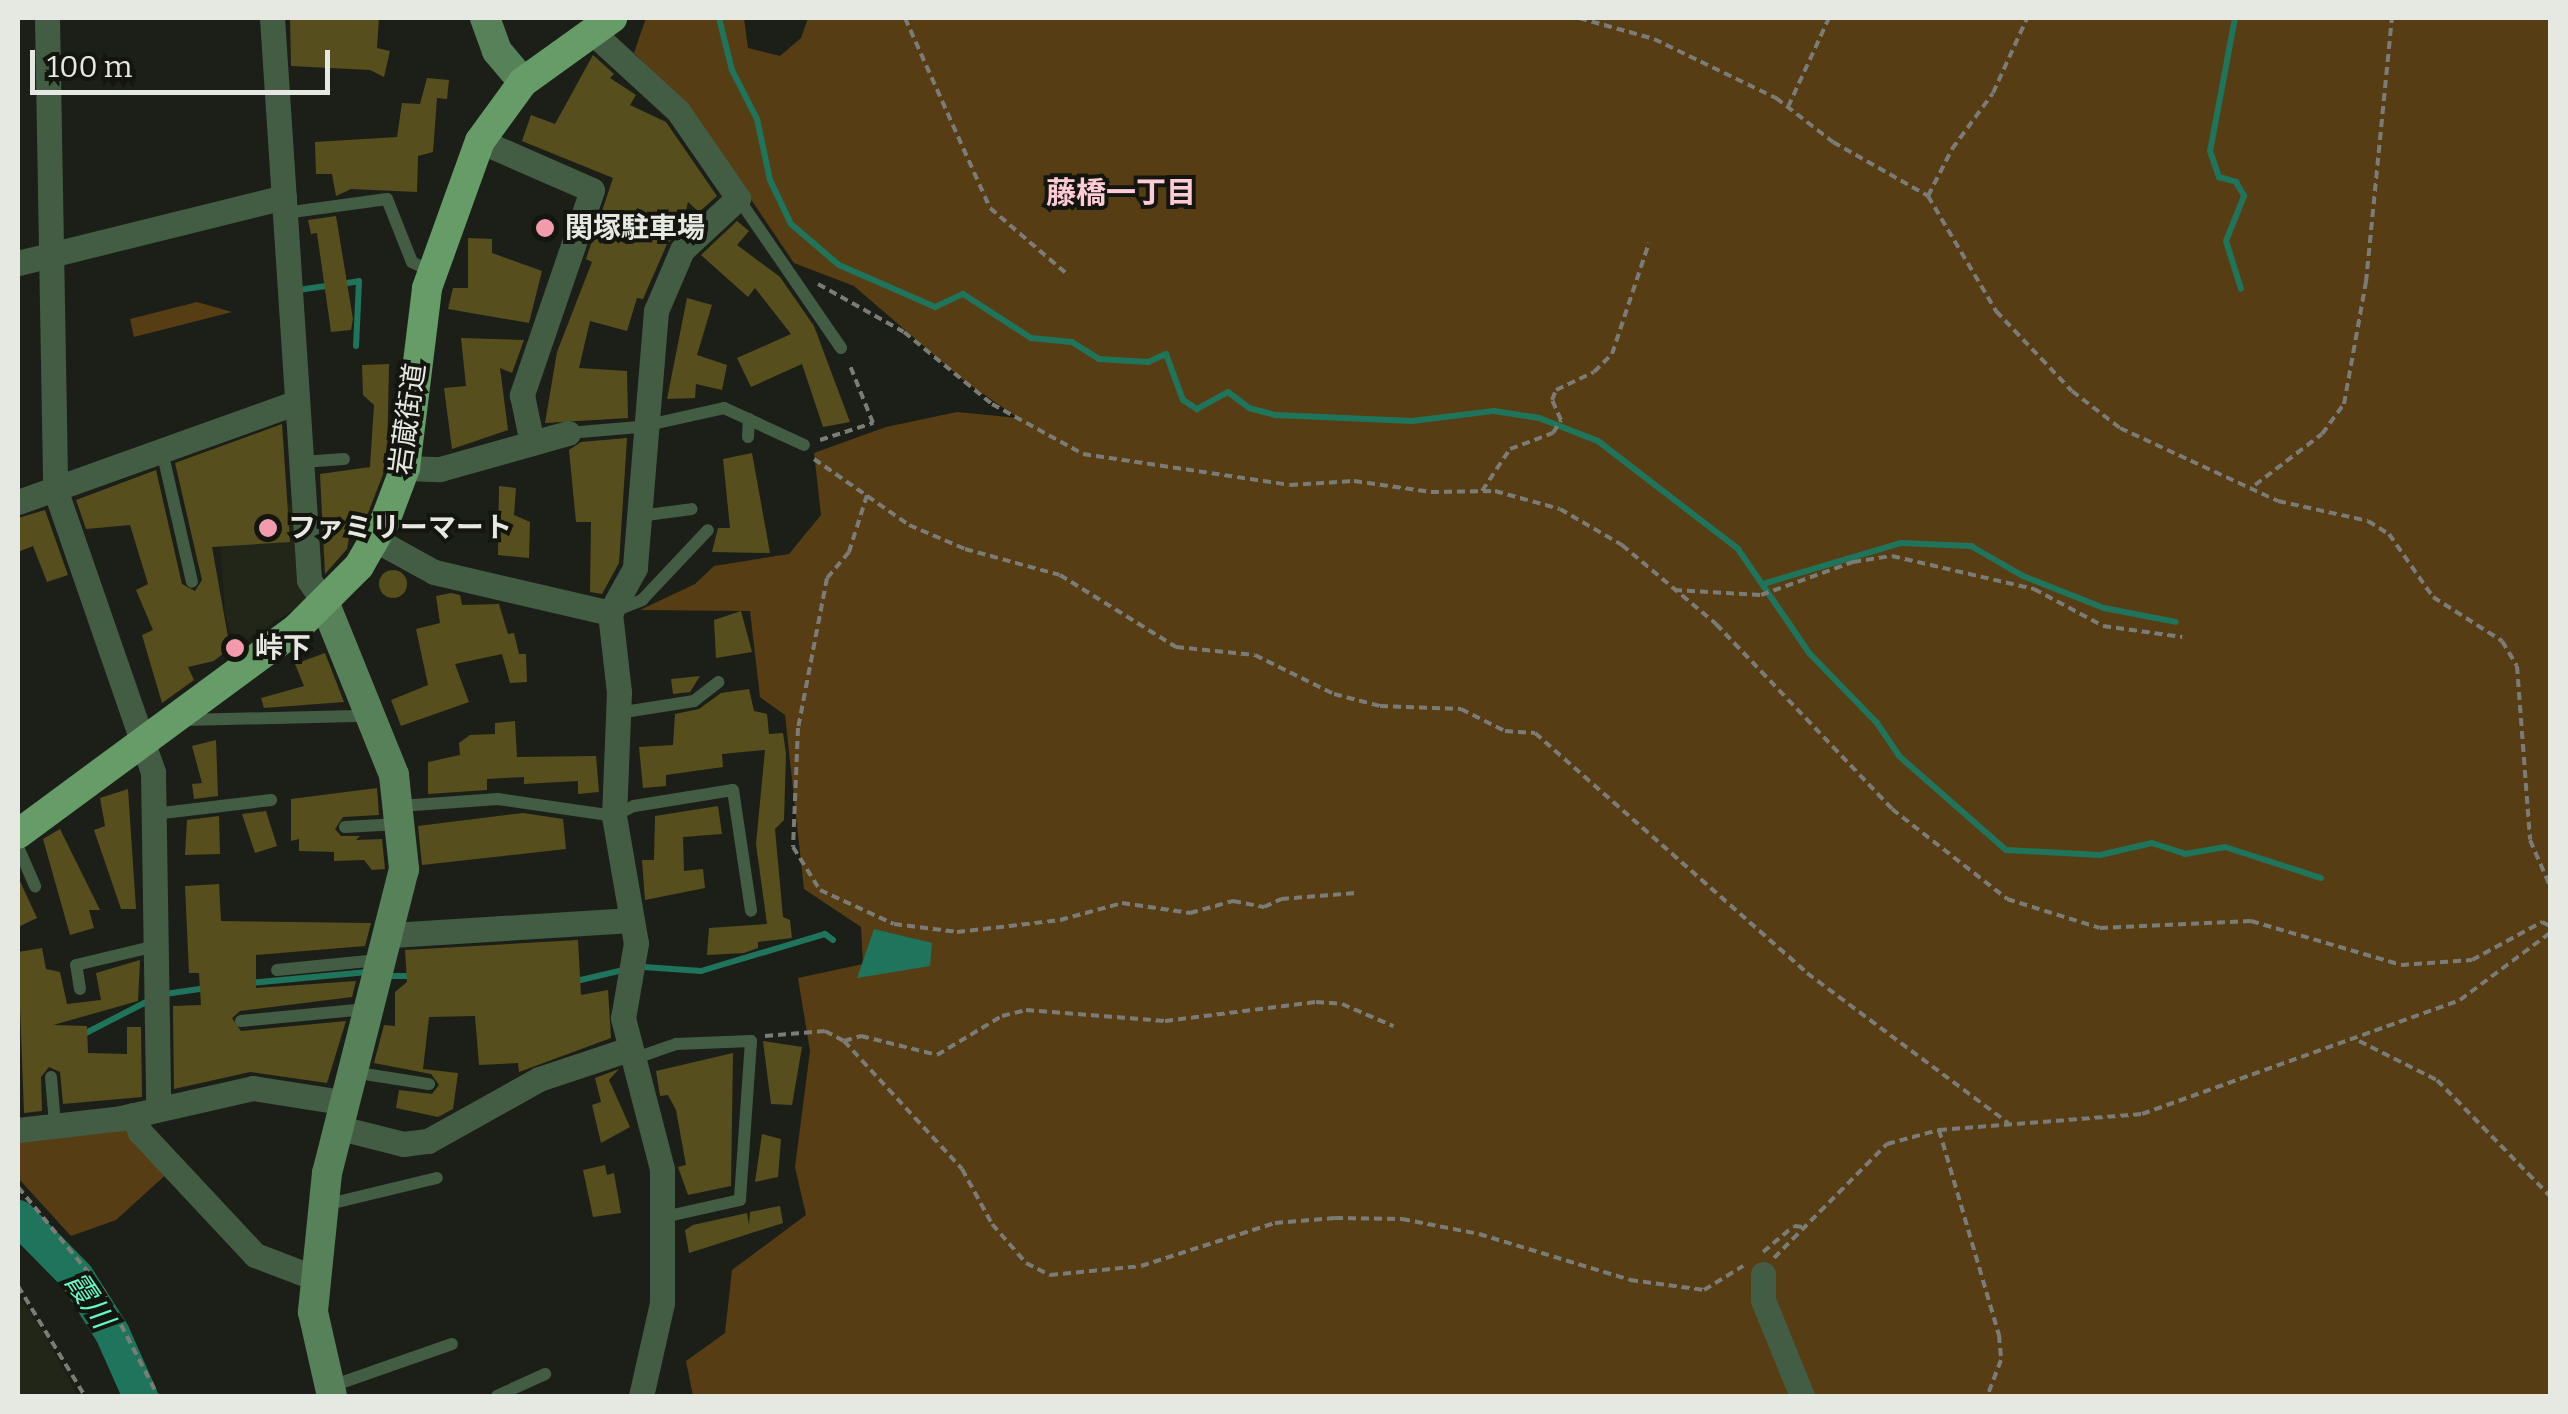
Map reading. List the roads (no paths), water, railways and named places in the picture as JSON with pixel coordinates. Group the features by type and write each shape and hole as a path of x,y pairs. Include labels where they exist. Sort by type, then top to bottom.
{"main road":[{"name":"岩蔵街道","path":"18,834 325,604 376,540 405,468 432,272 480,142 524,82 601,24"}],"street":[{"path":"47,18 54,489 153,772 156,946 146,1112 140,1132 254,1255 315,1278"},
{"path":"272,18 309,580 325,604 366,716 394,775 401,815 404,880 338,1114 323,1205 315,1278 315,1330 331,1392"},
{"path":"485,18 497,51 524,82"},
{"path":"601,24 678,111 738,198 698,231 681,275 656,311 632,580 610,613 618,713 614,816 636,958 623,1018 657,1134 664,1217 662,1303 641,1396"},
{"path":"480,142 592,190 522,395 532,443"},
{"path":"18,262 285,205"},
{"path":"18,502 297,402"},
{"path":"405,468 440,469 568,434"},
{"path":"376,540 434,572 574,596 610,613"},
{"path":"388,947 632,920"},
{"path":"18,1130 146,1112 253,1088 338,1114 415,1144 539,1079 631,1054"},
{"path":"1763,1274 1763,1300 1802,1396"}],"lane":[{"path":"285,205 387,198 412,262 432,272"},
{"path":"738,198 840,348"},
{"path":"568,434 645,425 724,408 804,445"},
{"path":"748,436 750,419"},
{"path":"162,451 176,540 192,582"},
{"path":"302,462 344,459"},
{"path":"640,516 692,509"},
{"path":"610,613 642,600 708,530"},
{"path":"618,713 694,702 718,682"},
{"path":"174,720 366,716"},
{"path":"345,826 498,799 614,816 634,806 733,790 751,911"},
{"path":"154,814 271,800"},
{"path":"18,847 35,886"},
{"path":"80,988 76,965 156,946"},
{"path":"277,970 388,947"},
{"path":"302,949 302,967"},
{"path":"241,1021 308,1022 368,1009"},
{"path":"631,1054 676,1044 751,1041 740,1200 664,1217"},
{"path":"349,1072 429,1084"},
{"path":"51,1076 55,1126"},
{"path":"323,1205 437,1178"},
{"path":"429,1333 434,1350"},
{"path":"331,1392 452,1344"},
{"path":"497,1396 545,1374"}],"waterway":[{"path":"719,18 732,70 757,119 770,180 791,224 839,265 935,307 963,294 1031,338 1072,342 1099,359 1148,362 1166,354 1183,400 1197,409 1228,392 1249,408 1276,415 1412,421 1494,411 1539,418 1598,441 1738,549 1810,654 1877,723 1899,756 2006,850 2100,855 2152,843 2185,854 2225,847 2321,878"},
{"path":"2235,18 2210,151 2219,177 2236,182 2244,196 2226,241 2241,289"},
{"path":"341,284 359,281 356,346"},
{"path":"298,290 328,286"},
{"path":"1766,583 1901,543 1971,546 2023,576 2104,608 2176,622"},
{"path":"644,967 701,971 825,934 833,940"},
{"path":"572,982 623,970"},
{"path":"250,983 367,972"},
{"path":"392,976 415,976"},
{"path":"165,994 207,988"},
{"path":"80,1036 148,1001"},
{"name":"霞川","path":"18,1217 76,1276 112,1333 140,1396"}],"place":[{"name":"関塚駐車場","path":"545,228"},
{"name":"ファミリーマート","path":"268,528"},
{"name":"峠下","path":"235,648"}],"district":[{"name":"藤橋一丁目","path":"1121,193"}]}
